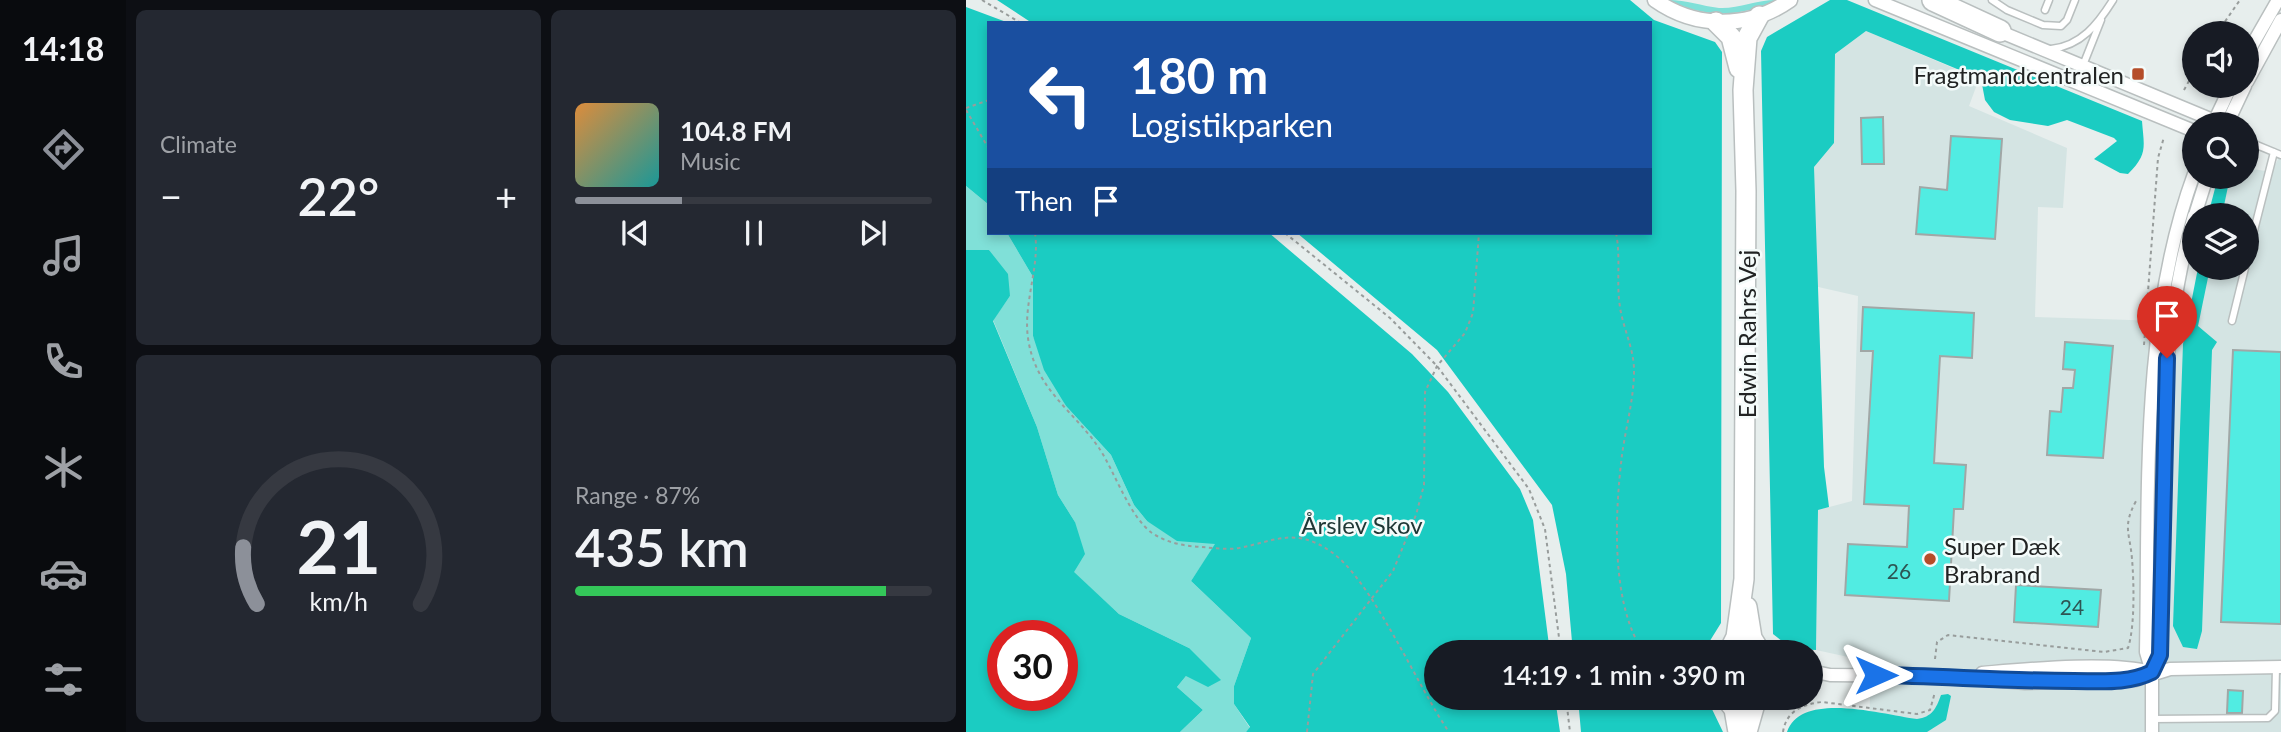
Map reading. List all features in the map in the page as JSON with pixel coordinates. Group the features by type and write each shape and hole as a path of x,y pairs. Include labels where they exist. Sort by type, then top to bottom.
{"highway":[{"path":"1933,0 2000,31"},
{"path":"1743,90 1747,38 1759,16"},
{"path":"1716,22 1731,37 1743,90"},
{"name":"Edwin Rahrs Vej","path":"1743,90 1746,191 1744,579"},
{"path":"1734,640 1744,579"},
{"path":"1744,579 1754,640"},
{"path":"1734,710 1738,732"},
{"path":"1747,732 1756,710"}],"street":[{"path":"1655,0 1687,16 1716,22 1759,16 1790,0"},
{"path":"1875,0 2182,126"},
{"path":"1917,0 2000,31 2192,112"},
{"path":"2259,33 2278,0"},
{"path":"2259,60 2281,20"},
{"path":"2152,725 2152,672 2146,652 2156,355 2169,265 2190,189"},
{"path":"2152,672 2160,655 2167,358 2182,266"},
{"path":"1823,676 1944,676 2025,683 2135,680 2152,672 2170,669 2278,667"},
{"path":"1823,674 1830,675"}],"lane":[{"path":"1992,0 2007,10 2043,25 2061,26 2067,20 2075,0"},
{"path":"2045,10 2049,0"},
{"path":"2076,83 2101,19 2113,0"},
{"path":"2046,50 2072,44 2101,19"},
{"path":"2259,146 2278,153 2259,217"},
{"path":"2232,321 2242,280"},
{"path":"2152,725 2268,718 2275,710 2278,667"}],"path":[{"path":"982,0 1018,21"},
{"path":"2225,21 2240,0"},
{"path":"987,101 966,109 987,146"},
{"path":"2144,351 2158,159 2164,137"},
{"path":"1035,235 1027,323 1035,364 1058,401 1097,445 1140,520 1165,540 1189,546 1239,548 1280,537 1316,542 1334,553 1371,598 1448,732"},
{"path":"1287,235 1381,311 1437,366 1478,416 1537,505 1549,550 1559,640"},
{"path":"1307,732 1314,674 1393,571 1416,515 1425,473 1425,392 1437,366 1465,333 1473,313 1479,235"},
{"path":"1616,235 1620,307 1634,367 1633,394 1622,455 1619,569 1625,610 1636,640"},
{"path":"1935,659 1937,642 1948,635 2104,652 2128,648 2133,562 2126,529 2128,516 2138,497"},
{"path":"1783,732 1790,715 1808,703 1822,702 1917,714 1930,709 1935,692"},
{"path":"1567,710 1570,732"}],"shaded area":[{"path":"1669,0 1719,8 1776,0 1749,10 1722,14 1695,10"},
{"path":"1866,31 1979,79 1969,106 2067,148 2063,208 2038,207 2035,317 2194,322 2203,280 2259,280 2259,203 2220,203 2222,189 2259,189 2259,170 2271,172 2281,154 2281,732 1869,732 1871,662 1823,652 1823,640 1816,640 1818,510 1852,501 1858,296 1814,286 1814,167 1834,143 1835,54"},
{"path":"966,186 987,203 987,235 1008,235 1033,277 1033,336 1066,406 1111,455 1134,505 1147,521 1216,544 1191,581 1251,638 1234,686 1234,704 1250,728 1246,732 1180,732 1203,710 1177,687 1186,676 1189,648 1119,614 1073,572 1075,522 1058,495 1037,427 993,320 1010,296 989,250 966,250"}],"green space":[{"path":"997,0 1630,0 1654,20 1715,42 1722,52 1721,623 1710,640 1572,640 1566,574 1552,505 1437,350 1299,235 1652,235 1652,21 1029,21"},
{"path":"1830,0 1847,0 2142,121 2144,144 2139,161 2128,174 2120,173 2094,159 2117,141 2114,138 2067,120 2048,126 2010,120 1994,112 1985,100 1981,79 1866,31 1835,54 1834,143 1814,167 1824,467 1829,507 1818,510 1816,640 1781,640 1773,634 1761,51 1767,37"},
{"path":"966,7 1004,21 987,21 987,203 966,186"},
{"path":"2215,189 2227,189 2225,203 2211,203"},
{"name":"Årslev Skov","path":"1008,235 1271,235 1412,354 1448,392 1520,489 1533,520 1548,640 1424,640 1424,710 1557,710 1560,732 1246,732 1250,727 1234,704 1234,686 1251,638 1191,581 1215,544 1177,541 1147,521 1134,505 1111,455 1066,406 1044,370 1033,336 1033,277"},
{"path":"966,250 989,250 1008,274 1010,296 993,321 1037,427 1058,495 1075,522 1085,554 1074,572 1119,614 1189,648 1221,680 1208,687 1186,676 1177,687 1203,710 1180,732 966,732"},
{"path":"2196,280 2208,280 2198,326 2217,342 2212,350 2202,631 2197,649 2183,647 2173,626 2183,344"},
{"path":"1941,695 1951,696 1946,720 1927,732 1787,732 1795,719 1826,708 1922,718 1933,712"},
{"path":"1579,710 1712,710 1723,732 1581,732"}],"building":[{"path":"1883,117 1884,164 1862,164 1861,118"},
{"path":"1951,136 2002,139 1995,239 1916,234 1920,187 1947,190"},
{"path":"1863,307 1974,313 1972,358 1940,356 1934,463 1966,465 1963,509 1954,509 1949,601 1845,595 1848,544 1907,547 1909,506 1864,504 1873,351 1861,351"},
{"path":"2065,342 2113,346 2103,458 2047,455 2050,411 2061,412 2063,388 2073,388 2075,370 2063,369"},
{"path":"2233,350 2281,352 2281,624 2221,622"},
{"path":"2016,585 2101,590 2098,627 2014,622"},
{"path":"2228,690 2243,691 2242,713 2227,713"}],"place":[{"name":"Fragtmandcentralen","path":"2138,74"},
{"name":"Super Dæk Brabrand","path":"1930,559"}],"route":[{"path":"1876,675 1944,676 2025,683 2135,680 2152,672 2160,655 2167,358"}]}
